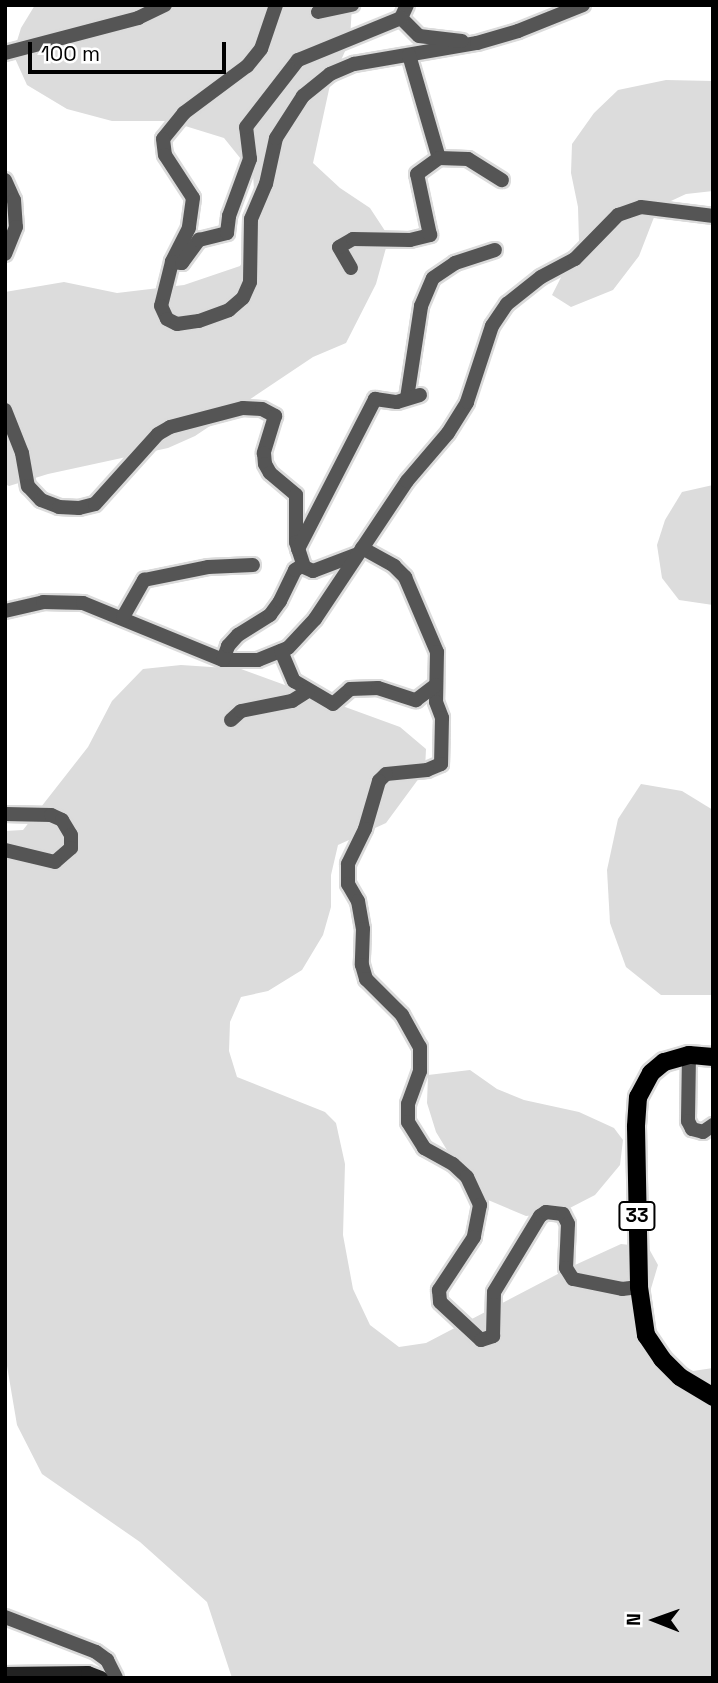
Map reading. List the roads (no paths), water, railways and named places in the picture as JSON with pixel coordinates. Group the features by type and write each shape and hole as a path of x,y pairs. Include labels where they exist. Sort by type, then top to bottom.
{"main road":[{"name":"33","path":"713,1057 689,1055 664,1062 651,1073 638,1097 636,1200 639,1287 646,1335 662,1359 680,1377 713,1397"}],"street":[{"path":"5,53 138,18 165,5"},
{"path":"276,5 261,49 247,66 184,113 163,139 165,155 193,198 189,228 172,262 161,306 167,319 177,324 200,321 229,310 243,298 250,282 251,219 266,184 276,138 294,107 330,74 354,64 477,43 519,31 583,5"},
{"path":"318,12 352,5"},
{"path":"172,262 182,263 199,240 227,233 229,216 250,159 246,127 298,60 404,12 419,36 477,43"},
{"path":"409,55 439,158"},
{"path":"351,268 339,247 353,239 410,240 430,235 416,174 439,158 468,159 502,180"},
{"path":"5,180 14,200 16,227 5,254"},
{"path":"5,611 43,602 83,603 223,660 258,660 281,651 304,632 407,481 448,433 467,402 488,335 507,304 541,277 575,259 618,215 640,207 713,216"},
{"path":"298,549 375,399 397,402 414,396 421,306 433,278 455,263 495,250"},
{"path":"5,410 22,453 28,486 41,500 59,507 79,508 95,503 158,434 170,427 243,408 262,409 275,416 264,453 265,464 270,473 296,495 298,549 303,565 313,571 359,551 394,566 405,577 437,652 436,702 442,718 441,764 427,770 386,774 379,781 365,830 348,864 348,884 358,901 363,929 362,965 366,979 402,1015 420,1048 420,1071 408,1104 408,1122 424,1148 453,1164 467,1177 480,1205 474,1237 439,1290 440,1302 481,1340 494,1336 494,1292 540,1216 546,1212 563,1214 568,1224 566,1268 573,1279 622,1289 639,1287"},
{"path":"122,617 144,580 208,567 253,565"},
{"path":"223,660 228,646 237,635 270,615 295,570 303,565"},
{"path":"281,651 294,681 333,704 350,689 378,688 416,700 436,685"},
{"path":"231,720 242,711 292,701 308,691"},
{"path":"5,814 51,815 62,820 71,835 71,848 55,863 5,850"},
{"path":"689,1055 688,1121 692,1129 703,1132 713,1125"},
{"path":"5,1617 96,1652 107,1660 116,1678"},
{"path":"5,1674 88,1673 101,1678"}]}
